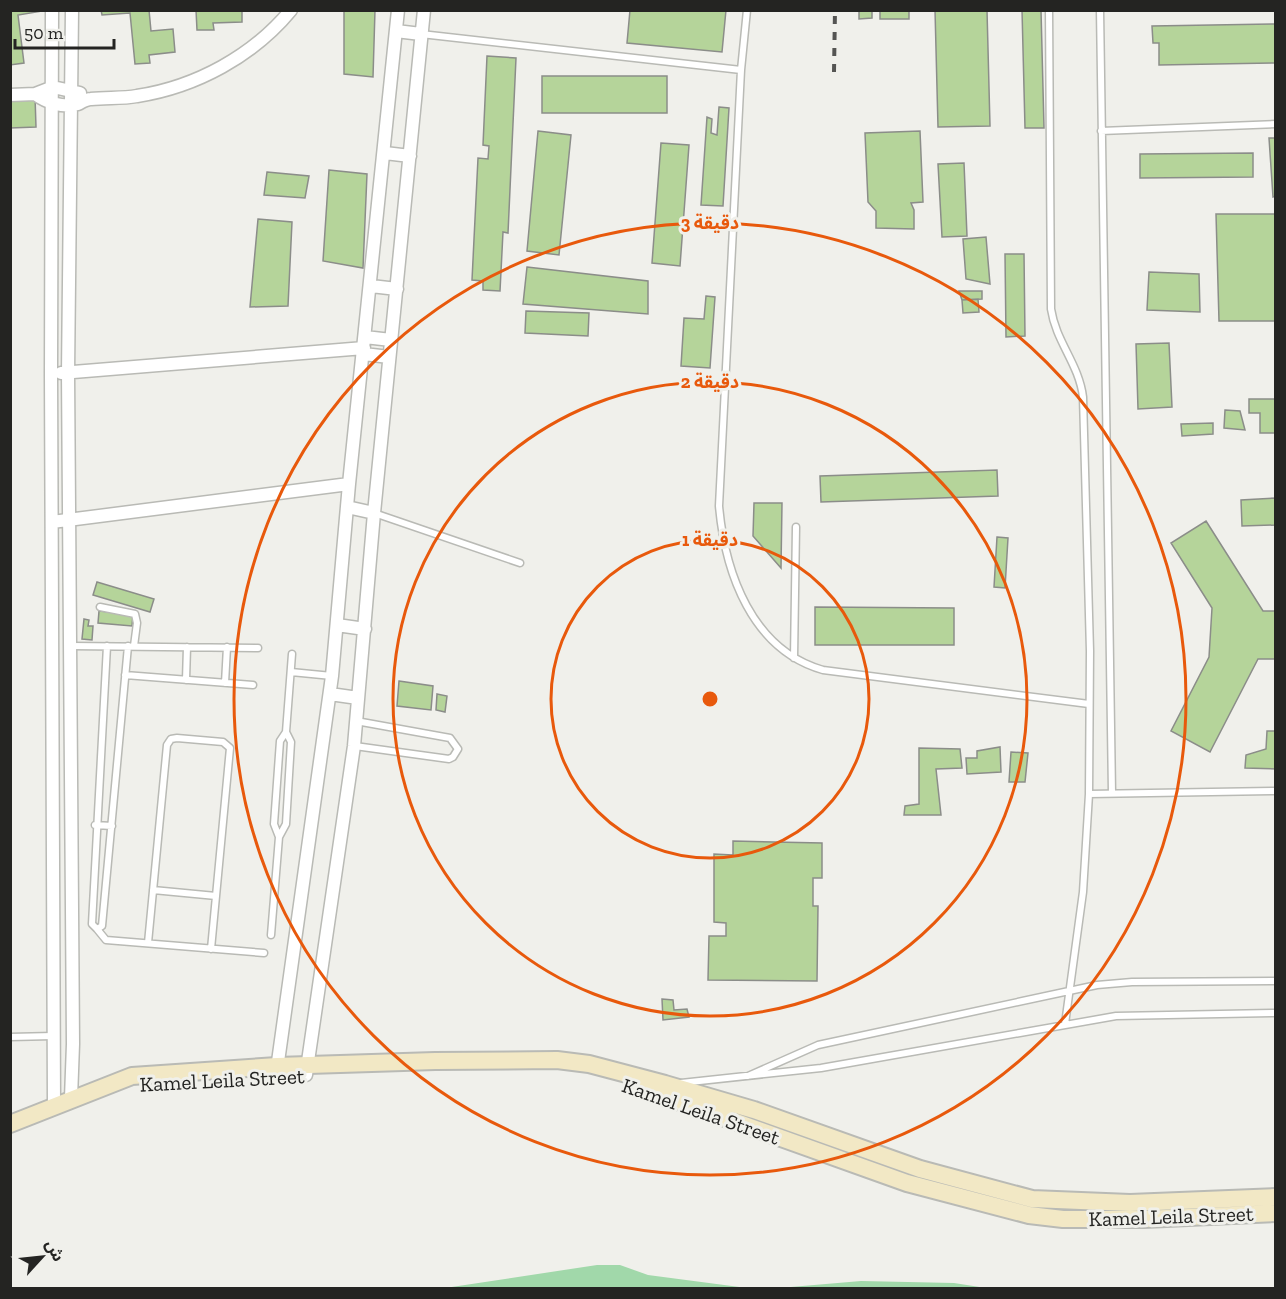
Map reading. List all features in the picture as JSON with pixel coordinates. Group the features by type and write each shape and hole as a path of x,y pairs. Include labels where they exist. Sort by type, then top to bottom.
{"street":[{"path":"52,10 54,1105"},
{"path":"71,1098 73,1044 68,373 72,10"},
{"path":"34,94 53,104 72,105 88,99 137,96 184,84 207,75 249,50 291,10"},
{"path":"276,1071 330,694 349,484 398,10"},
{"path":"306,1071 354,746 374,513 424,10"},
{"path":"396,31 421,34"},
{"path":"10,94 34,94 53,87 72,90 88,99"},
{"path":"385,153 410,156"},
{"path":"371,286 397,290"},
{"path":"51,374 364,346 392,340"},
{"path":"364,346 376,358 389,357"},
{"path":"52,522 349,484"},
{"path":"52,493 70,493"},
{"path":"347,507 374,513"},
{"path":"337,625 364,629"},
{"path":"52,646 71,646"},
{"path":"330,694 358,698"},
{"path":"53,1040 73,1044"},
{"name":"Kamel Leila Street","path":"306,1071 435,1060 557,1060 589,1064 754,1110 920,1169 1032,1199 1130,1203 1275,1197"},
{"name":"Kamel Leila Street","path":"10,1124 71,1098 132,1076 276,1071 569,1071 633,1085 907,1183 1029,1215 1063,1219 1144,1219 1275,1213"},
{"path":"633,1085 665,1084"}],"lane":[{"path":"747,10 741,70 719,481 720,523 727,556 752,616 769,638 794,658 823,670 1089,704"},
{"path":"1049,10 1052,309 1060,339 1076,366 1083,397 1089,704 1089,794 1083,892 1065,1024"},
{"path":"1100,10 1112,793"},
{"path":"421,34 741,70"},
{"path":"1101,131 1275,124"},
{"path":"374,513 520,563"},
{"path":"794,658 796,527"},
{"path":"97,929 102,926 125,675 137,623 135,614 100,607"},
{"path":"71,646 258,648"},
{"path":"107,646 95,825 92,924 106,940 264,952"},
{"path":"186,680 187,647"},
{"path":"225,683 227,647"},
{"path":"279,837 274,824 280,741 286,732 292,654"},
{"path":"291,672 332,676"},
{"path":"125,675 253,685"},
{"path":"354,746 449,759 458,749 450,738 356,721"},
{"path":"271,935 279,837 286,824 291,742 286,732"},
{"path":"148,943 167,745 174,738 200,740 226,743 231,752 211,949"},
{"path":"1089,794 1275,791"},
{"path":"95,825 112,826"},
{"path":"153,890 216,896"},
{"path":"745,1077 818,1045 1069,991 1132,982 1275,981"},
{"path":"665,1084 821,1068 1065,1024 1135,1014 1275,1013"},
{"path":"10,1037 53,1040"}],"shaded area":[{"path":"597,1265 620,1265 648,1275 747,1288 445,1288"},
{"path":"861,1281 954,1283 986,1288 779,1288"}],"building":[{"path":"10,10 48,10 18,15 24,63 10,65"},
{"path":"101,10 149,10 151,31 173,29 175,52 149,55 150,63 135,64 130,13 102,15"},
{"path":"196,10 242,10 242,22 213,23 214,30 197,30"},
{"path":"344,10 375,10 373,77 344,74"},
{"path":"630,10 726,10 722,52 627,43"},
{"path":"859,10 872,10 872,18 859,19"},
{"path":"880,10 909,10 909,19 880,19"},
{"path":"935,10 987,10 990,126 938,127"},
{"path":"1022,10 1041,10 1044,128 1025,128"},
{"path":"1276,24 1276,63 1159,65 1159,43 1153,43 1152,26"},
{"path":"487,56 516,58 508,233 503,232 500,291 483,290 483,281 472,280 478,158 488,159 489,146 483,145"},
{"path":"542,76 667,76 667,113 542,113"},
{"path":"35,96 36,127 10,128 10,97"},
{"path":"719,107 729,108 723,206 701,205 707,117 712,119 711,133 717,135"},
{"path":"538,131 571,135 559,255 527,251"},
{"path":"920,131 923,202 911,203 914,210 914,229 876,228 876,211 868,202 865,133"},
{"path":"1269,138 1276,138 1276,196 1273,197"},
{"path":"661,143 689,145 680,266 652,263"},
{"path":"1253,153 1253,177 1140,178 1140,154"},
{"path":"964,163 967,236 942,237 938,164"},
{"path":"329,170 367,174 363,268 323,261"},
{"path":"267,172 309,176 305,198 264,195"},
{"path":"1216,214 1276,214 1276,321 1219,321"},
{"path":"258,219 292,222 288,306 250,307"},
{"path":"986,237 990,284 966,279 963,239"},
{"path":"1005,254 1024,254 1025,336 1006,337"},
{"path":"527,267 648,281 648,314 523,304"},
{"path":"1149,272 1199,274 1200,312 1147,310"},
{"path":"959,291 982,291 982,299 962,300"},
{"path":"706,296 715,297 710,368 681,366 684,318 704,319"},
{"path":"978,299 979,312 963,313 962,300"},
{"path":"526,311 589,313 588,336 525,333"},
{"path":"1169,343 1172,407 1138,409 1136,344"},
{"path":"1249,399 1276,399 1276,433 1260,433 1260,413 1249,413"},
{"path":"1225,410 1240,411 1245,430 1224,428"},
{"path":"1213,423 1213,434 1182,436 1181,424"},
{"path":"997,470 998,496 821,502 820,476"},
{"path":"1276,498 1276,525 1242,526 1241,500"},
{"path":"754,503 782,503 781,568 753,536"},
{"path":"1206,521 1263,611 1276,611 1276,659 1258,659 1210,752 1171,731 1209,657 1212,608 1171,543"},
{"path":"997,537 1008,538 1005,588 994,587"},
{"path":"97,582 154,599 150,612 93,595"},
{"path":"815,607 954,608 954,645 815,645"},
{"path":"99,611 133,614 132,626 98,623"},
{"path":"84,619 89,620 88,626 93,626 92,640 82,639"},
{"path":"399,681 433,686 431,710 397,706"},
{"path":"437,694 447,696 445,712 436,710"},
{"path":"1267,731 1276,731 1276,769 1245,768 1246,755 1266,749"},
{"path":"1000,747 1001,772 967,774 966,758 977,758 977,751"},
{"path":"919,748 960,749 962,768 936,769 941,815 904,815 905,806 919,804"},
{"path":"1011,752 1028,753 1025,782 1009,782"},
{"path":"733,841 822,843 822,878 813,878 813,906 818,906 817,981 708,980 709,936 726,936 726,923 714,922 714,854 733,855"},
{"path":"662,999 673,1000 674,1010 687,1009 689,1017 663,1020"}],"railway":[{"path":"834,72 835,10"}]}
